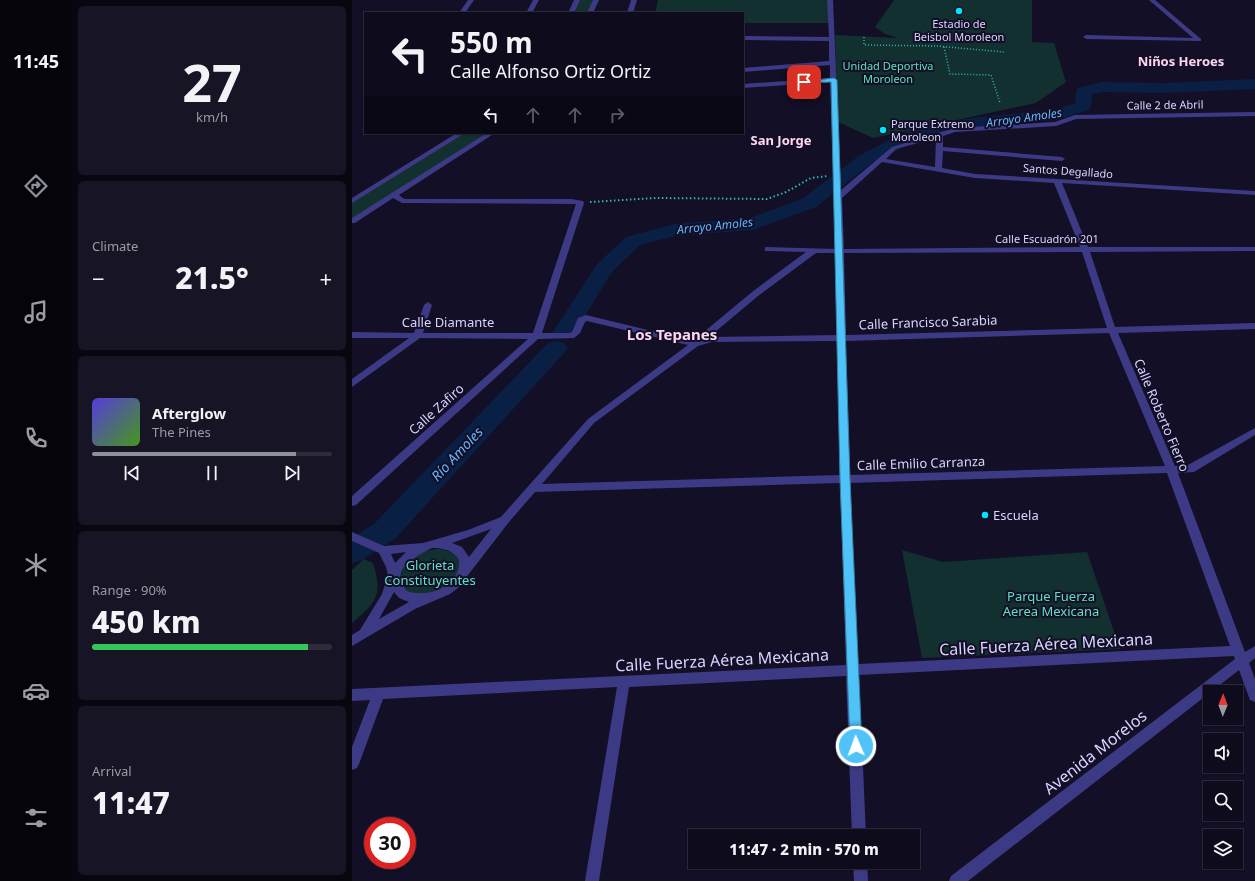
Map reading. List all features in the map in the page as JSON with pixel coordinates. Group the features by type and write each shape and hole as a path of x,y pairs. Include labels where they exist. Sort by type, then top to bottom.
{"street":[{"path":"463,12 471,0"},
{"path":"530,12 536,0"},
{"path":"571,12 577,0"},
{"path":"590,12 596,0"},
{"path":"630,12 634,0"},
{"path":"830,0 840,251 845,479 859,829"},
{"path":"1086,37 1199,40 1152,0"},
{"path":"744,38 831,39"},
{"path":"744,70 832,63"},
{"path":"744,86 834,80"},
{"name":"Calle 2 de Abril","path":"940,134 955,130 1056,124 1075,116 1255,114"},
{"path":"352,201 460,134"},
{"path":"352,221 490,134"},
{"path":"837,197 894,148 940,134 938,171"},
{"path":"940,149 1062,159"},
{"path":"429,153 451,159"},
{"name":"Santos Degallado","path":"880,160 938,171 975,176 1255,193"},
{"name":"Calle Roberto Fierro","path":"1057,181 1085,250 1112,330 1171,469 1255,696"},
{"path":"394,195 402,201 487,199 571,201 580,203 540,335"},
{"name":"Calle Escuadrón 201","path":"768,249 840,251 1255,249"},
{"path":"352,641 411,606 450,588 531,488 591,421 695,344 755,294 814,251"},
{"path":"352,384 417,336 428,304"},
{"name":"Calle Francisco Sarabia","path":"581,320 586,318 695,344 712,339 842,338 1255,326"},
{"name":"Calle Diamante","path":"352,335 571,336 576,333 581,320"},
{"name":"Calle Zafiro","path":"352,502 540,335"},
{"name":"Calle Emilio Carranza","path":"531,488 1190,469 1255,431"},
{"path":"352,536 379,549 403,550 429,545 471,533 505,519"},
{"path":"365,632 387,595 398,566 412,554 429,545 450,545 462,553 465,560 461,575"},
{"path":"379,549 394,574 397,588 403,595 413,598 431,598"},
{"name":"Avenida Morelos","path":"956,881 1240,656 1255,651"},
{"name":"Calle Fuerza Aérea Mexicana","path":"352,695 624,681 1240,656"},
{"path":"592,881 624,681"},
{"path":"352,764 379,694"},
{"path":"860,869 861,881"}],"path":[{"path":"864,37 864,45 944,47 1004,52"},
{"path":"944,47 950,74 991,75 1000,103"},
{"path":"580,203 656,198 767,199 786,192 811,178 836,177"}],"green space":[{"path":"577,0 596,0 590,12 571,12"},
{"path":"658,0 830,0 831,23 744,23 744,12 655,12"},
{"name":"Unidad Deportiva Moroleon","path":"894,0 1032,0 1032,42 1054,43 1066,82 1036,103 873,138 838,122 835,35 898,38 885,34 875,27"},
{"path":"460,134 488,134 352,222 352,201"},
{"name":"Glorieta Constituyentes","path":"439,549 454,554 459,560 461,569 445,589 420,596 406,591 400,581 404,567 419,554 425,551"},
{"name":"Parque Fuerza Aerea Mexicana","path":"902,550 943,562 1087,552 1120,649 922,658"},
{"path":"364,559 373,563 377,583 376,597 367,609 352,623 352,570"}],"waterway":[{"name":"Arroyo Amoles","path":"564,332 604,268 633,241 674,230 753,224 809,203 866,159 921,131 972,123 1060,114 1083,106 1084,91 1102,87 1165,88 1255,84"},
{"name":"Río Amoles","path":"352,552 385,531 556,348"}],"place":[{"name":"Estadio de Beisbol Moroleon","path":"959,11"},
{"name":"Parque Extremo Moroleon","path":"883,130"},
{"name":"Escuela","path":"985,515"}],"district":[{"name":"Niños Heroes","path":"1181,61"},
{"name":"San Jorge","path":"781,140"},
{"name":"Los Tepanes","path":"672,335"}],"route":[{"path":"804,82 834,80 836,175 840,251 845,479 856,746"}]}
